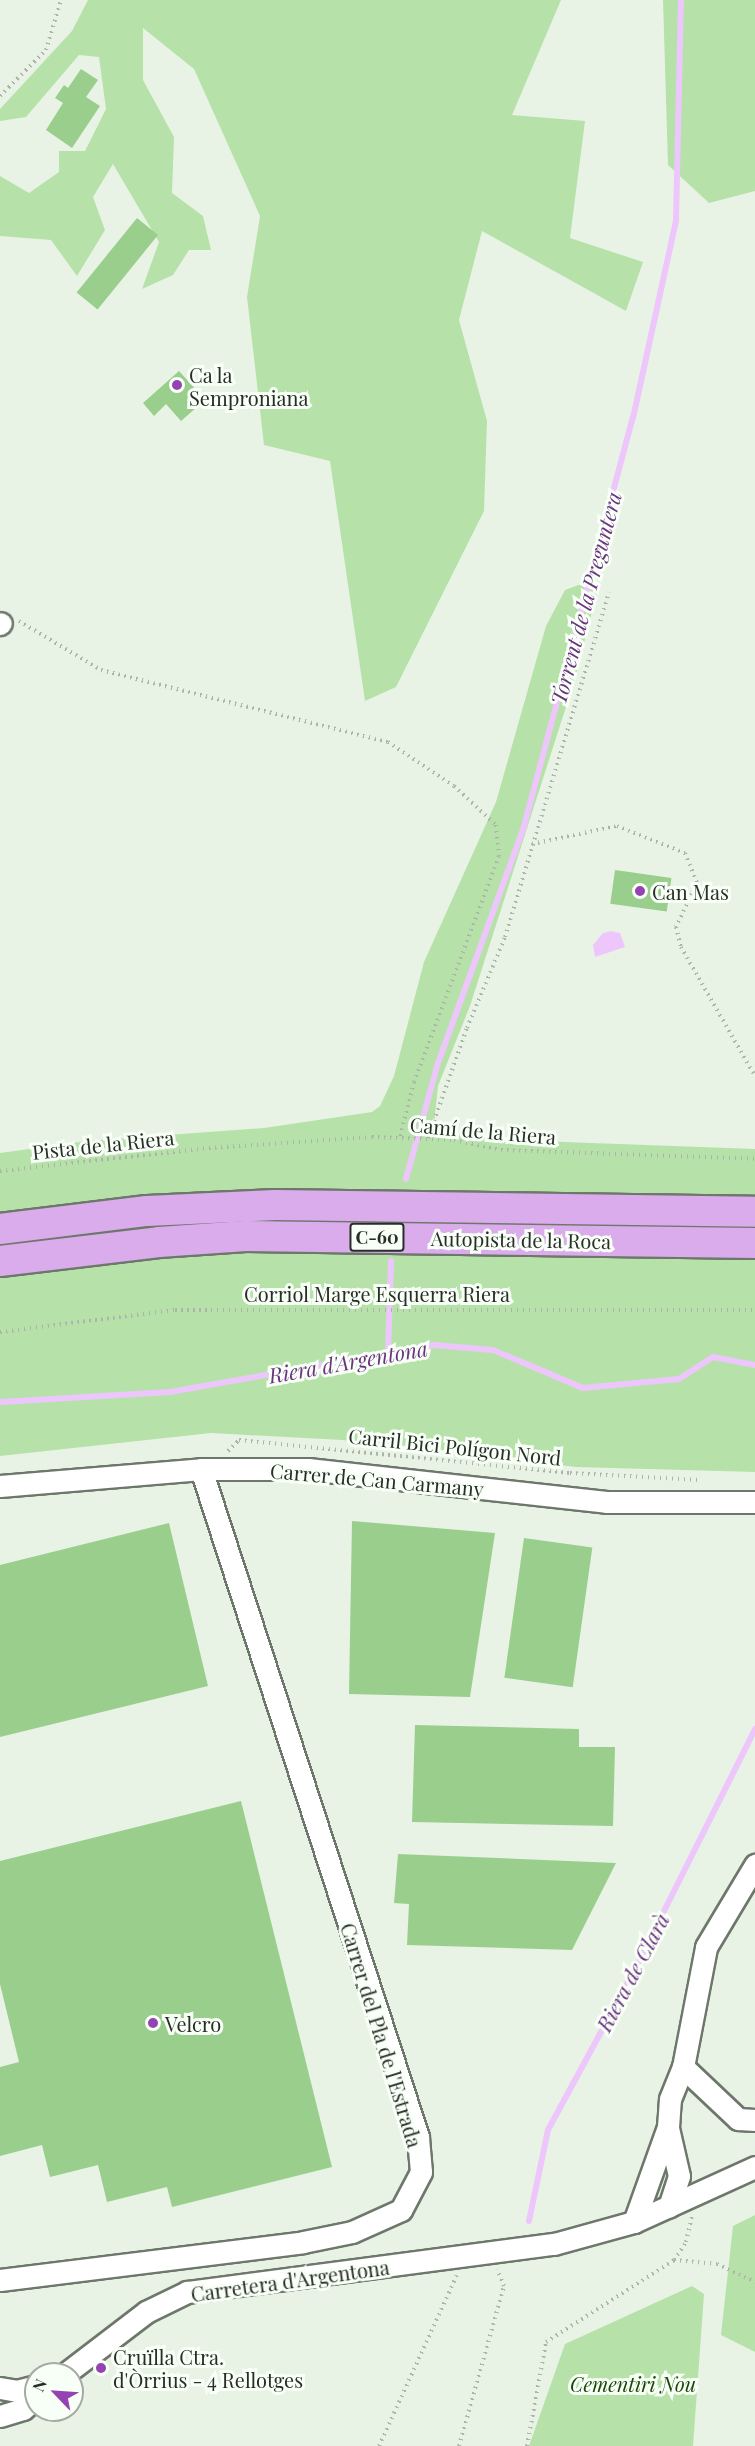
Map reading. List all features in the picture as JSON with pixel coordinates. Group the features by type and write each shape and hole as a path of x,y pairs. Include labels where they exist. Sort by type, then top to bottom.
{"highway":[{"name":"Autopista de la Roca","path":"0,1228 147,1211 275,1205 755,1212"},
{"name":"Autopista de la Roca","path":"0,1261 159,1242 246,1236 755,1243"}],"street":[{"name":"Carrer de Can Carmany","path":"0,1486 201,1469 308,1469 606,1502 755,1502"},
{"name":"Carrer del Pla de l'Estrada","path":"0,2280 303,2242 352,2232 401,2210 421,2172 418,2137 201,1469"},
{"path":"634,2222 668,2127 670,2098 683,2067 706,1947 755,1865"},
{"path":"683,2067 738,2119 755,2120"},
{"path":"668,2127 679,2176 669,2206"},
{"path":"634,2222 755,2167"},
{"name":"Carretera d'Argentona","path":"81,2362 146,2312 187,2292 554,2244 634,2222"},
{"path":"0,2388 17,2391 24,2389"},
{"path":"0,2416 24,2408"}],"path":[{"path":"0,96 46,50 61,0"},
{"path":"428,1138 467,1028 505,937 609,592"},
{"path":"0,623 21,621 101,670 388,742 454,786 496,825 499,856 414,1082 400,1137"},
{"path":"532,844 617,826 685,853 697,883 676,927 681,946 755,1076"},
{"name":"Camí de la Riera","path":"209,1148 400,1137 428,1138 501,1150 755,1158"},
{"name":"Pista de la Riera","path":"0,1171 209,1148"},
{"name":"Corriol Marge Esquerra Riera","path":"0,1332 175,1310 755,1310"},
{"name":"Carril Bici Polígon Nord","path":"225,1454 238,1440 570,1473 705,1481"},
{"path":"527,2446 546,2342 674,2260 686,2242 698,2194"},
{"path":"379,2446 466,2255"},
{"path":"674,2260 717,2264 755,2282"},
{"path":"459,2446 504,2286"}],"green space":[{"path":"88,0 561,0 512,115 585,121 570,238 643,262 626,311 482,231 459,320 487,421 484,511 396,687 365,701 330,461 264,445 247,297 260,216 194,69 143,28 143,80 174,137 172,193 203,216 211,250 189,250 173,275 142,289 159,242 113,164 93,197 105,230 77,276 51,240 0,236 0,176 29,193 59,172 59,151 85,151 106,109 99,57 79,55 26,117 0,121 0,109 72,31"},
{"path":"663,0 755,0 755,191 709,203 668,165"},
{"path":"581,584 591,585 597,592 574,682 470,1006 438,1086 434,1124 450,1132 510,1140 755,1149 755,1472 576,1467 342,1440 211,1433 0,1456 0,1153 87,1141 264,1128 372,1112 380,1106 394,1076 424,962 496,802 546,626 565,590"},
{"path":"755,2215 755,2352 721,2335 733,2226"},
{"name":"Cementiri Nou","path":"692,2286 704,2294 693,2446 529,2446 565,2344"}],"shaded area":[{"path":"611,931 620,933 625,947 595,957 593,945 603,933"}],"building":[{"path":"81,69 98,80 86,97 100,106 72,148 46,130 63,103 55,98 64,85 68,88"},
{"path":"137,218 158,235 98,310 77,293"},
{"name":"Ca la Semproniana","path":"179,371 205,400 181,421 166,404 154,416 143,403"},
{"name":"Can Mas","path":"615,870 671,878 667,912 610,904"},
{"path":"352,1521 495,1533 470,1697 349,1694"},
{"path":"169,1523 208,1686 0,1737 0,1565"},
{"path":"524,1538 592,1548 573,1687 504,1678"},
{"path":"415,1725 579,1729 579,1747 615,1747 613,1826 412,1822"},
{"name":"Velcro","path":"241,1801 332,2167 172,2207 167,2187 107,2202 98,2165 50,2177 42,2145 0,2156 0,2067 19,2062 0,1984 0,1861"},
{"path":"398,1854 616,1863 572,1950 407,1945 409,1904 394,1903"}],"waterway":[{"name":"Torrent de la Preguntera","path":"406,1179 438,1063 523,830 633,418 676,220 681,0"},
{"path":"388,1353 391,1261"},
{"name":"Riera d'Argentona","path":"0,1402 170,1392 433,1345 493,1350 583,1388 679,1379 713,1357 755,1365"},
{"name":"Riera de Clarà","path":"529,2221 548,2130 633,1973 755,1729"}],"place":[{"name":"Ca la Semproniana","path":"177,385"},
{"name":"Can Mas","path":"640,891"},
{"name":"Velcro","path":"153,2023"},
{"name":"Cruïlla Ctra. d'Òrrius - 4 Rellotges","path":"101,2368"}]}
